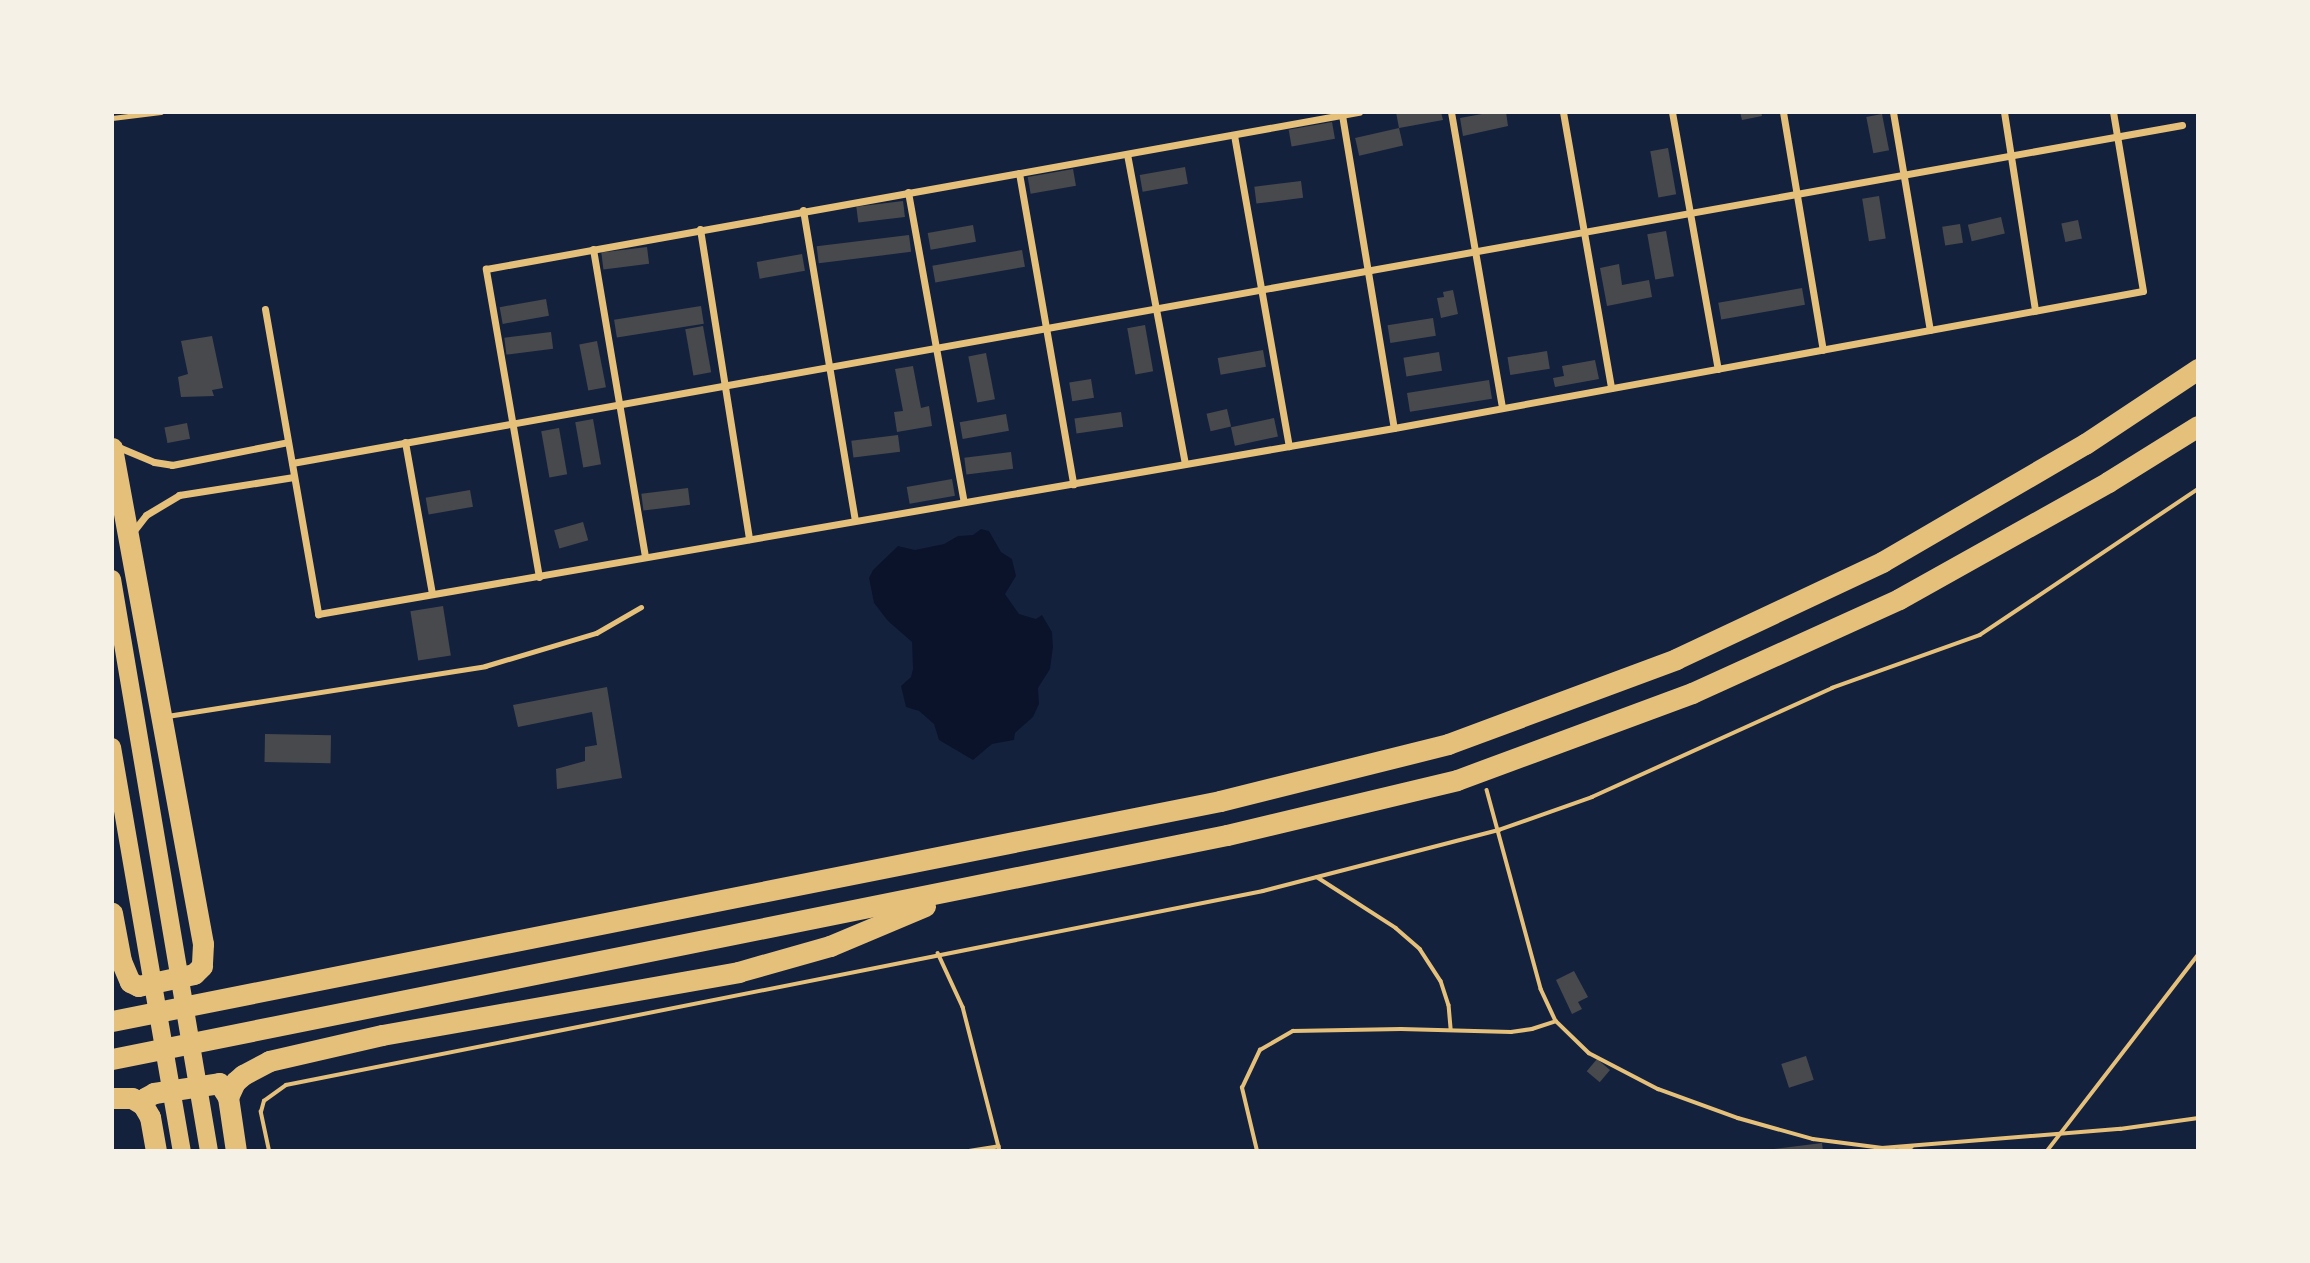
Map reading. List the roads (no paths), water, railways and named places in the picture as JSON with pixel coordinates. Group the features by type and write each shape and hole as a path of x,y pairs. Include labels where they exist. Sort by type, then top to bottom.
{"highway":[{"path":"112,1021 1220,801 1448,744 1676,659 1882,562 2085,444 2198,369"},
{"path":"112,1059 1227,835 1457,780 1692,694 1899,599 2108,482 2198,426"},
{"path":"112,446 203,944 202,966 194,974 138,986 121,986 121,961 112,913"},
{"path":"228,1097 235,1082 243,1075 270,1062 382,1035 747,970 830,946 973,886"},
{"path":"143,1105 145,1098 154,1093 219,1083 228,1097 236,1151"},
{"path":"112,1098 132,1098 143,1105 150,1117 156,1151"}],"main road":[{"path":"112,579 209,1151"},
{"path":"112,747 146,927 181,1143"}],"street":[{"path":"539,576 486,269 1359,112"},
{"path":"1451,112 1502,408"},
{"path":"1563,112 1611,388"},
{"path":"1672,112 1718,369"},
{"path":"1783,112 1824,350"},
{"path":"1893,112 1930,330"},
{"path":"2004,112 2035,311"},
{"path":"265,309 318,614 1394,428 2143,291 2113,112"},
{"path":"1342,115 1394,428"},
{"path":"292,463 2182,125"},
{"path":"1234,135 1289,446"},
{"path":"1127,154 1185,464"},
{"path":"1019,173 1073,484"},
{"path":"908,192 964,502"},
{"path":"803,210 855,520"},
{"path":"700,229 749,539"},
{"path":"593,249 645,557"},
{"path":"112,446 172,466 288,442"},
{"path":"405,442 432,594"},
{"path":"127,538 146,515 179,495 294,477"}],"lane":[{"path":"112,118 161,112"},
{"path":"161,718 485,666 596,633 641,607"}],"water":[{"path":"981,529 989,531 1001,552 1012,559 1016,576 1005,594 1019,614 1036,619 1042,615 1052,632 1053,647 1050,669 1038,688 1039,704 1033,717 1015,733 1014,740 992,744 973,760 939,740 934,724 919,711 906,707 901,686 911,677 913,669 912,642 888,621 874,603 869,578 873,570 898,546 915,550 944,544 958,536 973,535"}]}
